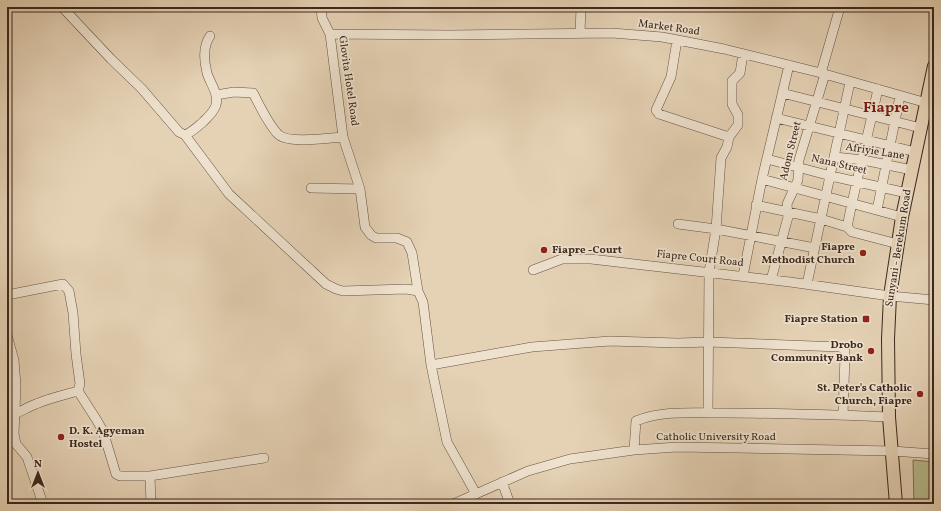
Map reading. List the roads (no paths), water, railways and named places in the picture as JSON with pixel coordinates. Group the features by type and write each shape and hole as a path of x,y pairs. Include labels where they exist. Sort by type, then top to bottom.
{"main road":[{"name":"Sunyani - Berekum Road","path":"896,504 889,417 888,339 890,296 907,193 921,128 930,104 934,66"}],"street":[{"path":"62,7 111,59 142,89 179,132 185,135 229,194 326,284 343,291 406,288 418,291 423,302 430,365 447,442 476,494"},
{"name":"Glovita Hotel Road","path":"321,7 322,18 330,34 343,137 360,189 365,227 371,235 376,238 397,238 407,242 412,254 418,291"},
{"path":"580,33 581,7"},
{"name":"Adom Street","path":"771,280 788,217 788,204 798,180 799,160 817,102 840,7"},
{"name":"Market Road","path":"330,34 450,35 612,33 662,37 789,65 930,104"},
{"path":"185,135 210,115 216,107 216,95 207,73 204,55 207,40 210,36"},
{"path":"677,40 671,77 656,110 659,114 729,137"},
{"path":"708,413 709,272 716,229 720,158 727,147 729,137 738,125 738,115 732,104 732,81 740,73 743,54"},
{"path":"743,276 756,205 789,65"},
{"path":"807,284 850,82"},
{"path":"847,227 878,89"},
{"path":"216,95 234,92 253,92 265,114 280,135 293,139 313,140 343,137"},
{"path":"782,93 921,128"},
{"path":"877,210 900,96"},
{"path":"776,118 916,152"},
{"name":"Afriyie Lane","path":"835,158 862,160 912,170"},
{"name":"Nana Street","path":"767,159 831,176 907,193"},
{"path":"762,179 902,217"},
{"path":"311,188 360,189"},
{"path":"756,205 821,219 847,227 852,232 898,244"},
{"path":"678,224 716,229 815,248"},
{"name":"Fiapre Court Road","path":"533,270 562,259 591,259 743,276 890,296 934,300"},
{"path":"7,295 63,284 67,287 73,313 80,384 78,391 103,432 116,474 120,476 132,477 150,476 264,458"},
{"path":"7,335 14,360 16,385 11,415 16,444 27,457 43,504"},
{"path":"430,365 532,347 610,341 678,343 709,342 840,347 845,350 843,415"},
{"path":"11,415 52,398 78,391"},
{"path":"634,450 636,421 670,413 806,413 889,417"},
{"name":"Catholic University Road","path":"453,504 528,471 570,459 634,450 677,447 892,451 934,454"},
{"path":"150,476 151,504"},
{"path":"502,482 510,504"}],"place":[{"name":"Fiapre -Court","path":"544,250"},
{"name":"Fiapre Methodist Church","path":"863,253"},
{"name":"Fiapre Station","path":"866,319"},
{"name":"Drobo Community Bank","path":"871,351"},
{"name":"St. Peter's Catholic Church, Fiapre","path":"920,394"},
{"name":"D. K. Agyeman Hostel","path":"61,437"}],"district":[{"name":"Fiapre","path":"886,108"}]}
